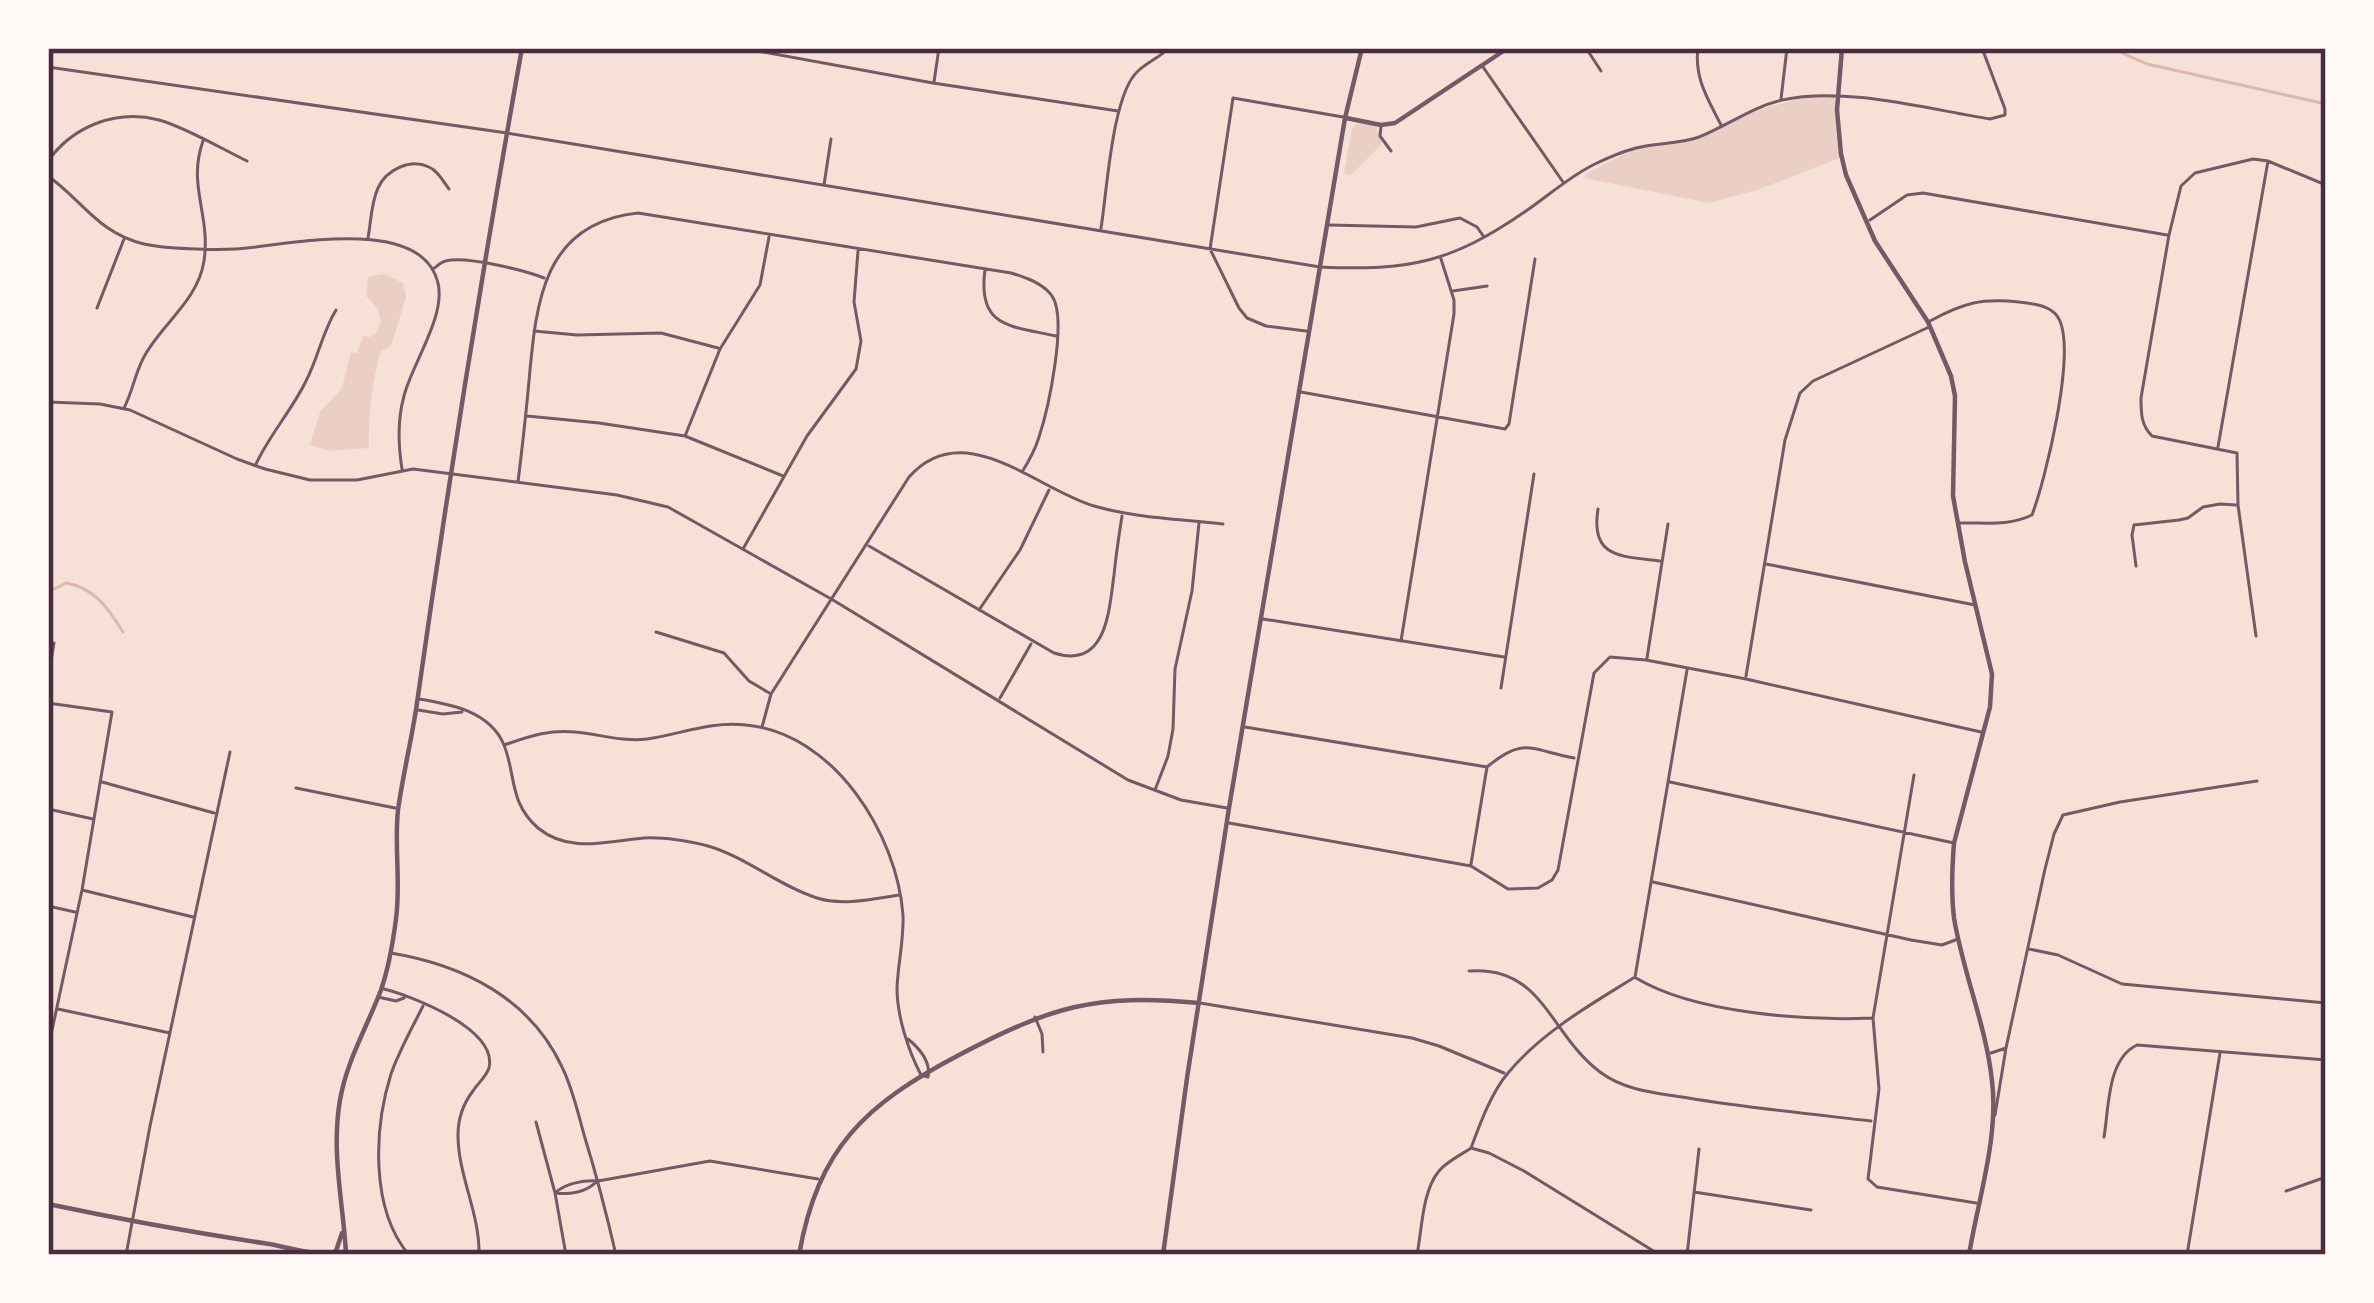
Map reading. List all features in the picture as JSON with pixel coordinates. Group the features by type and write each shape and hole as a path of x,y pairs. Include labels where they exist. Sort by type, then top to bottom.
{"street":[{"path":"48,1204 271,1244 302,1254 347,1254 337,1119 346,1075 381,989 398,900 398,809 522,48"},
{"path":"741,48 1118,111"},
{"path":"933,82 939,48"},
{"path":"1101,232 1118,111 1138,71 1169,48"},
{"path":"1163,1255 1229,808 1345,118 1362,48"},
{"path":"1309,331 1266,326 1246,318 1210,249 1234,98 1381,125 1402,120 1508,48"},
{"path":"1586,48 1601,70"},
{"path":"1698,48 1696,72 1722,127"},
{"path":"1781,100 1787,48"},
{"path":"1842,48 1837,95 1840,154 1846,175 1875,241 1929,324 1947,363 1955,396 1953,496 1992,674 1990,706 1954,843 1952,891 1958,939 1988,1053 1993,1122"},
{"path":"48,67 507,133 1320,267 1395,268 1441,258 1484,238 1588,167 1634,148 1695,138 1781,100 1837,95 2000,118 2005,109 1982,48"},
{"path":"1482,66 1564,183"},
{"path":"48,161 64,142 93,124 140,118 160,120 247,161"},
{"path":"1381,125 1380,136 1390,151"},
{"path":"823,187 831,139"},
{"path":"123,408 145,355 195,288 203,267 206,229 196,177 203,141"},
{"path":"2256,636 2238,505 2237,453 2152,436 2141,418 2141,398 2181,186 2195,172 2253,159 2326,185"},
{"path":"2218,448 2267,161"},
{"path":"368,240 374,196 391,172 421,164 431,168 449,189"},
{"path":"48,176 98,223 125,238 160,246 243,248 336,238 410,250 424,259 439,285 437,310 400,410 403,471"},
{"path":"1866,222 1907,195 1923,193 2169,235"},
{"path":"518,483 534,331 546,278 578,236 629,214 647,213 1020,275 1050,293 1057,310 1058,336 1044,421 1022,472"},
{"path":"1327,225 1416,227 1460,218 1477,226 1484,238"},
{"path":"685,436 720,349 760,285 769,235"},
{"path":"97,308 125,238"},
{"path":"742,549 827,406 856,369 862,341 854,302 858,249"},
{"path":"1401,640 1454,314 1441,258"},
{"path":"1299,392 1502,430 1508,427 1535,259"},
{"path":"433,269 452,260 546,278"},
{"path":"986,269 986,302 994,318 1009,326 1058,336"},
{"path":"1452,291 1486,286"},
{"path":"1746,679 1785,440 1800,393 1813,381 1975,301 2034,304 2055,314 2060,322 2064,355 2046,467 2032,515 2002,524 1958,524"},
{"path":"256,466 265,444 307,381 336,310"},
{"path":"534,331 661,333 720,349"},
{"path":"48,402 123,408 256,466 317,481 357,480 403,471 668,507 833,600 1128,781 1181,800 1229,808"},
{"path":"526,416 685,436 783,476"},
{"path":"762,727 771,694 909,477 926,460 971,452 1078,501 1122,512 1223,524"},
{"path":"1501,688 1534,474"},
{"path":"979,610 1020,550 1050,488"},
{"path":"2135,566 2134,525 2188,518 2203,507 2238,505"},
{"path":"1598,509 1597,534 1606,550 1662,562"},
{"path":"868,544 1064,657 1083,653 1100,640 1109,615 1122,512"},
{"path":"1155,791 1173,729 1175,669 1192,591 1199,521"},
{"path":"1646,660 1668,524"},
{"path":"1765,563 1976,605"},
{"path":"1261,618 1504,657"},
{"path":"656,632 724,653 749,681 771,694"},
{"path":"999,700 1032,640"},
{"path":"48,679 54,643"},
{"path":"1227,823 1471,866 1508,889 1533,889 1552,880 1558,870 1594,673 1610,658 1621,656 1983,733"},
{"path":"1418,1255 1436,1174 1471,1148 1506,1074 1558,1026 1635,977 1687,668"},
{"path":"418,698 451,704 488,723 504,746 511,783 525,812 537,826 565,843 651,838 709,846 817,898 856,901 901,895"},
{"path":"48,703 112,712 82,890 48,1048"},
{"path":"416,710 464,712"},
{"path":"504,746 555,731 628,740 717,724 762,727 814,753 854,791 882,836 897,874 904,932 897,990 910,1053 921,1075"},
{"path":"1243,727 1487,766"},
{"path":"1471,866 1487,766 1508,749 1519,747 1576,758"},
{"path":"126,1255 230,752"},
{"path":"1914,775 1873,1018 1879,1082 1868,1179 1873,1186 1978,1204"},
{"path":"1969,1255 2027,949 2054,834 2063,815 2257,781"},
{"path":"100,782 216,813"},
{"path":"1668,782 1954,843"},
{"path":"296,788 398,809"},
{"path":"48,809 93,819"},
{"path":"1652,881 1942,945 1958,939"},
{"path":"82,890 195,917"},
{"path":"48,906 76,912"},
{"path":"2027,949 2058,955 2122,984 2326,1003"},
{"path":"389,952 452,968 523,1010 562,1067 616,1255"},
{"path":"1468,971 1503,973 1526,984 1600,1072 1638,1090 1873,1121"},
{"path":"1635,977 1653,988 1702,1003 1818,1019 1873,1018"},
{"path":"381,989 442,1012 469,1029 489,1051 489,1066 460,1113 458,1134 478,1222 479,1255"},
{"path":"378,997 405,998"},
{"path":"799,1255 820,1180 856,1125 930,1070 1035,1017 1078,1004 1144,998 1199,1003 1412,1038 1506,1074"},
{"path":"409,1255 393,1230 384,1199 379,1148 392,1071 424,1004"},
{"path":"56,1008 170,1034"},
{"path":"1035,1017 1043,1052"},
{"path":"908,1039 919,1048 930,1070"},
{"path":"2104,1137 2116,1068 2129,1048 2143,1044 2326,1060"},
{"path":"1988,1053 2006,1048"},
{"path":"2187,1255 2221,1052"},
{"path":"536,1122 566,1255"},
{"path":"1471,1148 1524,1171 1660,1255"},
{"path":"1687,1255 1699,1149"},
{"path":"555,1193 587,1180 710,1161 820,1180"},
{"path":"2286,1191 2326,1177"},
{"path":"1694,1192 1811,1210"},
{"path":"336,1251 344,1228"}],"shaded area":[{"path":"1807,97 1835,97 1840,158 1757,190 1709,203 1584,178 1634,149 1695,139 1760,109"},
{"path":"1358,123 1376,126 1382,144 1351,175 1344,174 1352,128"},
{"path":"384,274 403,283 406,297 391,346 380,352 369,448 330,451 310,445 320,412 342,388 351,352 357,353 363,336 376,333 381,322 378,309 366,296 368,277"}],"waterway":[{"path":"2111,48 2147,64 2326,104"},
{"path":"48,592 66,583 85,589 106,607 123,632"}]}
